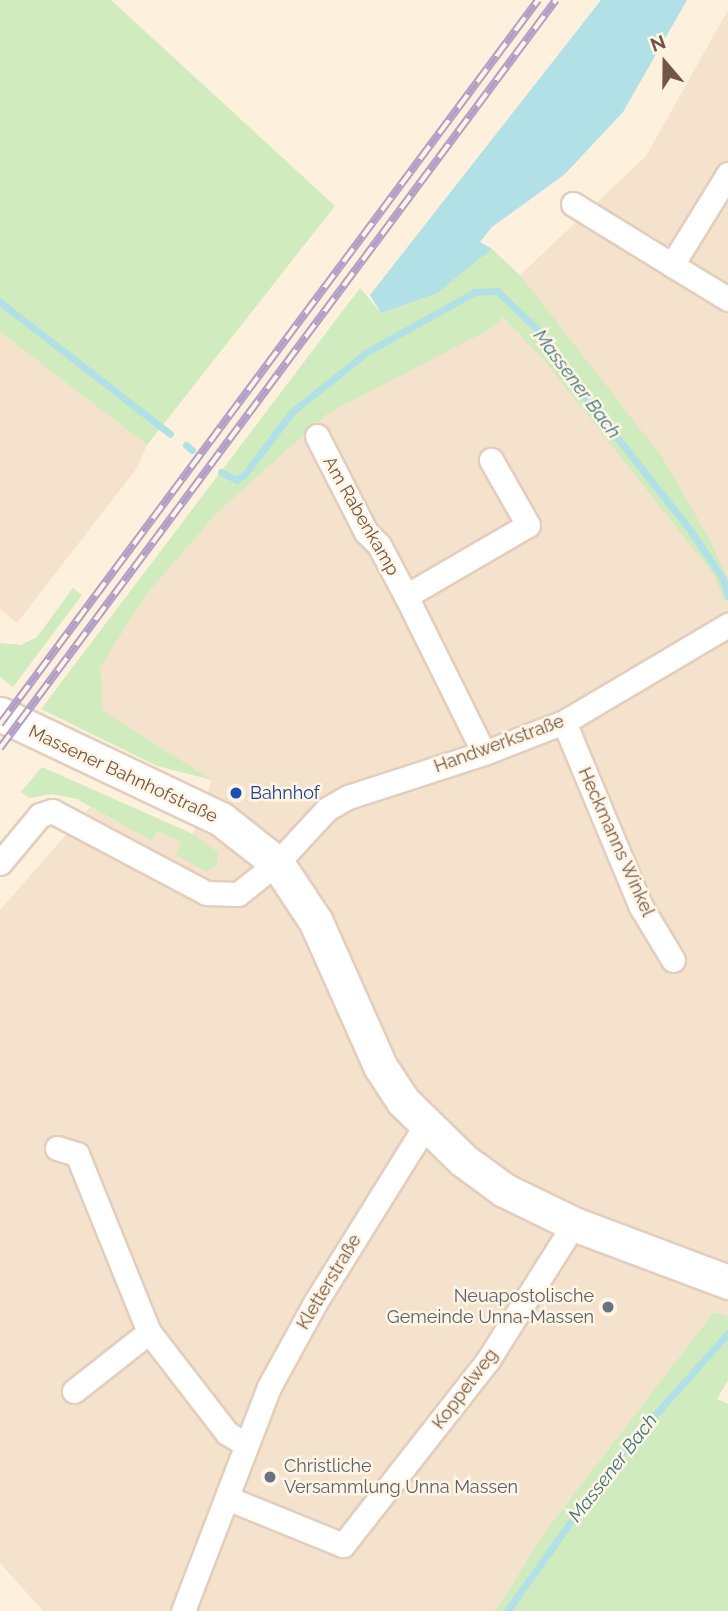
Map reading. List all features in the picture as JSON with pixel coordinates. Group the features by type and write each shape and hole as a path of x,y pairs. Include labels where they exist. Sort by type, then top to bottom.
{"main road":[{"name":"Massener Bahnhofstraße","path":"0,714 220,819 276,863 316,922 380,1066 425,1126 504,1190 574,1223 728,1282"}],"street":[{"path":"672,265 728,174"},
{"path":"573,204 728,299"},
{"name":"Am Rabenkamp","path":"317,436 366,532 379,545 407,596 484,753"},
{"name":"Am Rabenkamp","path":"407,596 528,525 491,460"},
{"name":"Handwerkstraße","path":"276,863 327,809 348,797 484,753 564,722 726,626"},
{"name":"Heckmanns Winkel","path":"564,722 640,905 673,960"},
{"path":"0,863 40,815 52,811 206,893 238,894 276,863"},
{"name":"Kletterstraße","path":"183,1611 270,1387 315,1303 425,1126"},
{"path":"57,1148 77,1154 149,1332 226,1433 247,1445"},
{"name":"Koppelweg","path":"228,1498 343,1545 488,1360 574,1223"},
{"path":"74,1391 149,1332"}],"shaded area":[{"path":"728,10 728,1316 714,1312 547,1529 495,1611 43,1611 0,1563 0,910 90,807 151,841 158,831 218,852 193,834 212,780 102,711 99,667 146,595 217,513 327,414 491,328 503,316 520,275 646,156"},
{"path":"0,332 147,445 137,468 17,623 0,609"}],"green space":[{"path":"0,0 111,0 335,206 147,445 0,332"},
{"path":"492,249 520,275 662,457 711,542 728,579 728,598 724,601 714,575 544,360 503,317 492,328 327,414 217,513 146,595 100,667 103,711 212,780 157,766 41,709 360,288 381,313 436,294"},
{"path":"73,588 82,595 13,687 0,677 0,643 21,645 37,637"},
{"path":"42,767 193,834 218,852 217,865 207,872 176,855 182,842 158,831 151,841 77,799 51,794 30,798 21,792"},
{"path":"714,1312 728,1316 728,1380 717,1399 728,1404 728,1611 495,1611 547,1529"}],"water":[{"path":"601,0 687,0 623,112 565,174 492,227 480,242 492,249 436,294 381,313 370,295"}],"waterway":[{"name":"Massener Bach","path":"221,472 237,480 244,475 292,412 367,352 475,292 497,291 537,329 546,348 690,530 723,579 728,596"},
{"name":"Massener Bach","path":"0,302 170,434"},
{"name":"Massener Bach","path":"186,445 192,450"},
{"name":"Massener Bach","path":"507,1611 614,1461 728,1333"}],"railway":[{"path":"0,724 538,0"},
{"path":"0,748 556,0"}],"place":[{"name":"Bahnhof","path":"236,793"},
{"name":"Neuapostolische Gemeinde Unna-Massen","path":"608,1307"},
{"name":"Christliche Versammlung Unna Massen","path":"270,1477"}]}
